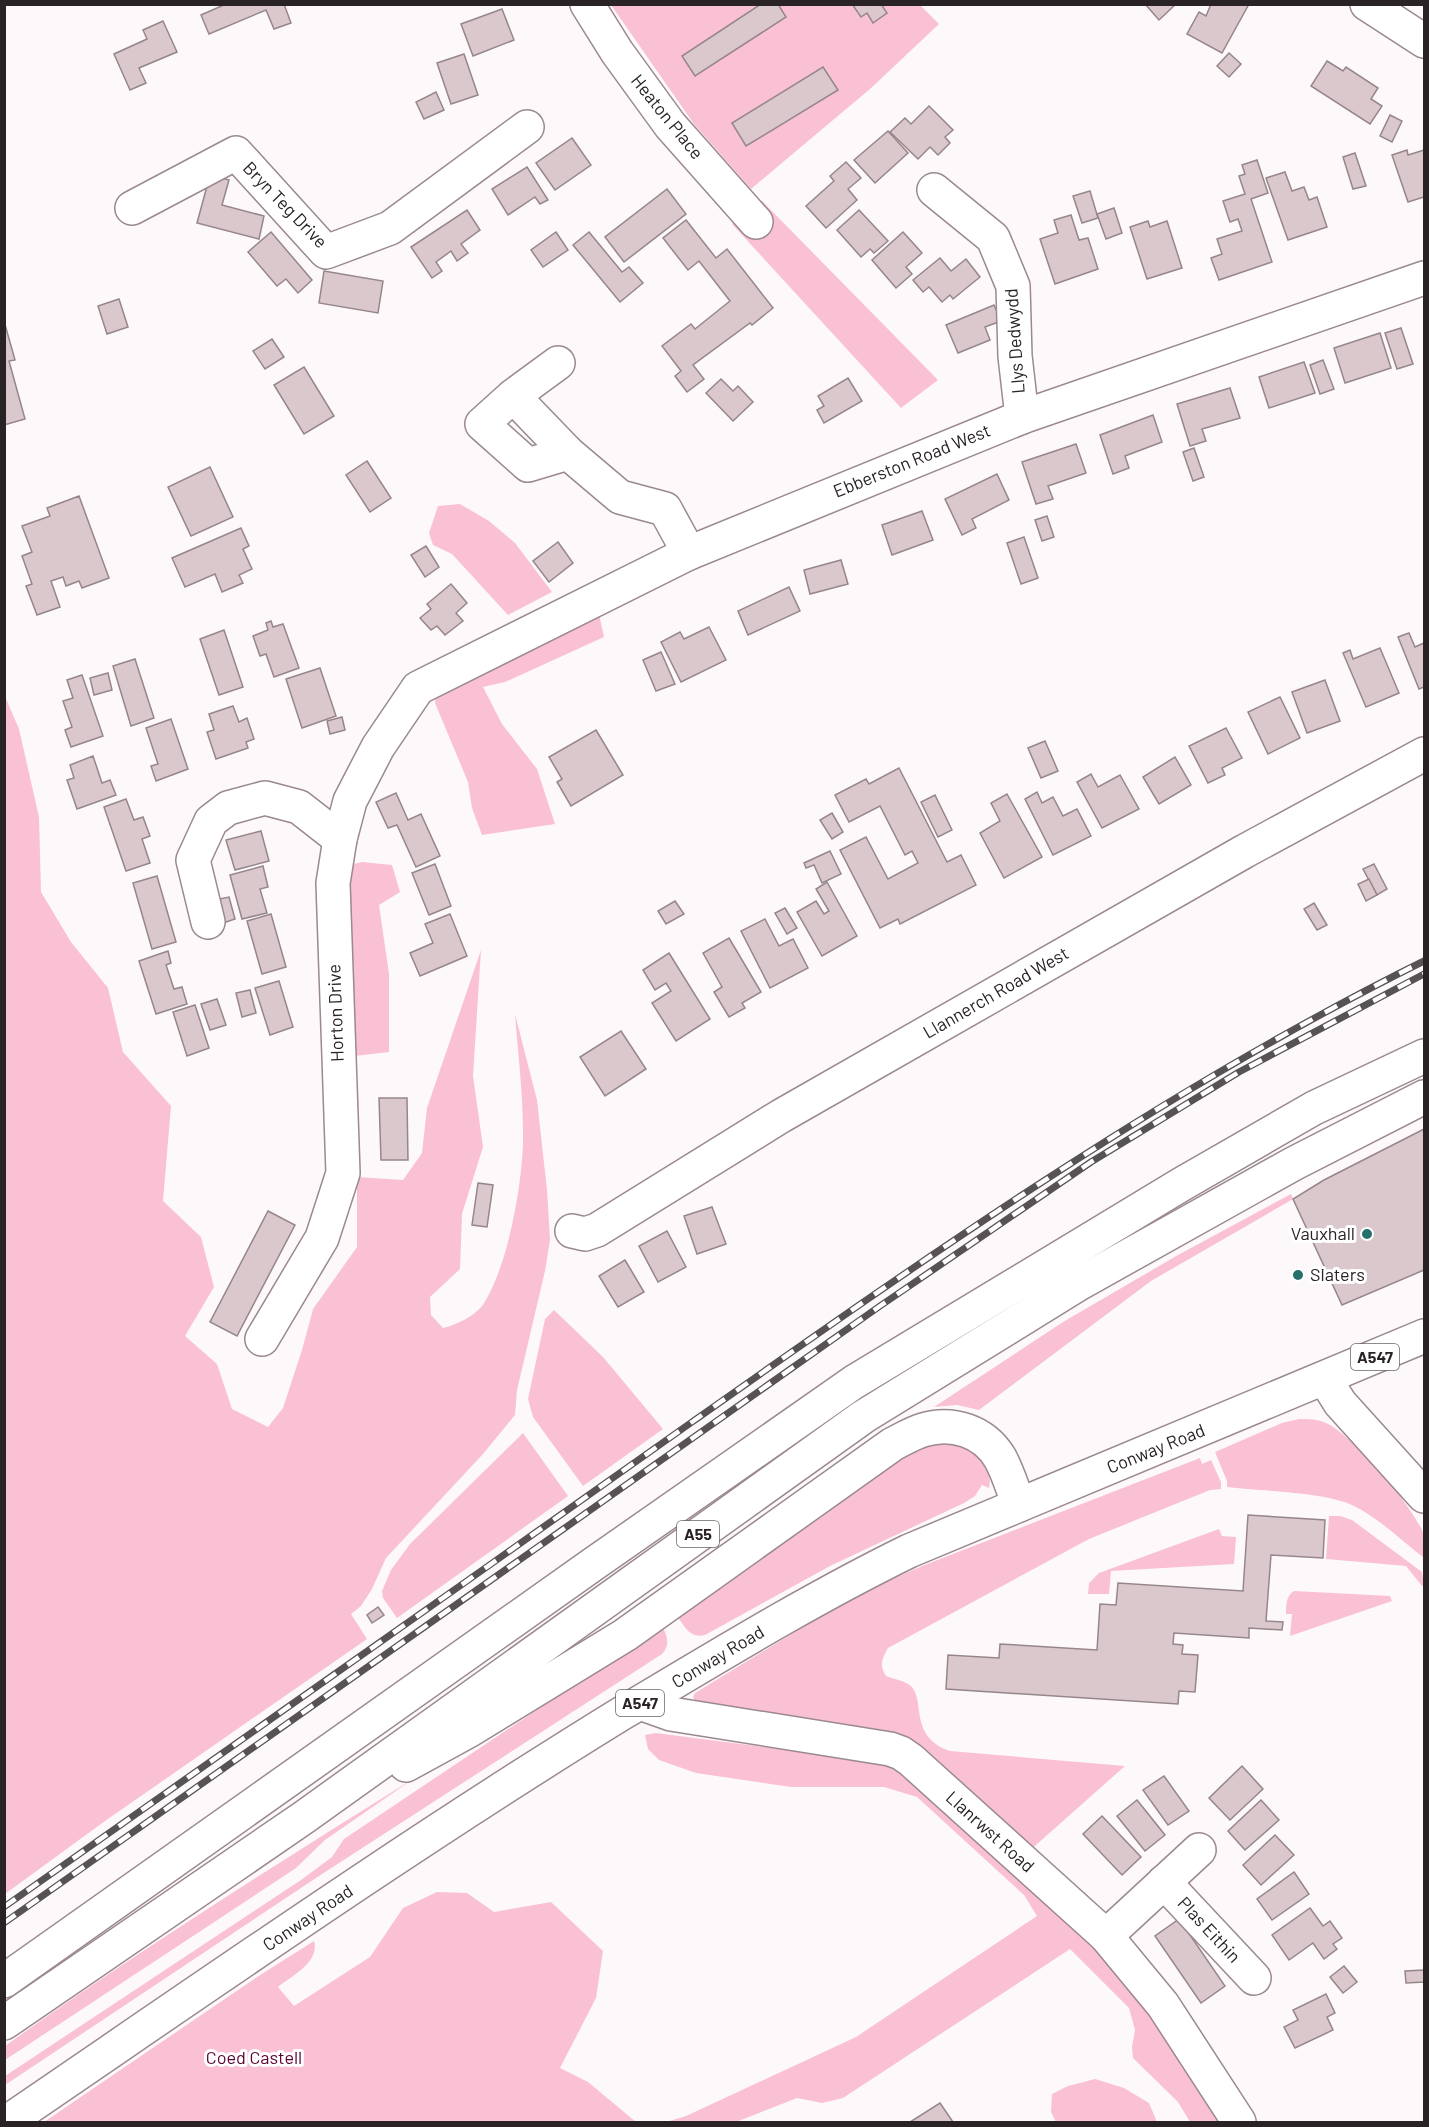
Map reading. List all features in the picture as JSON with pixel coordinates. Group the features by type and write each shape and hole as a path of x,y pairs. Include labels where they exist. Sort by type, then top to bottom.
{"main road":[{"name":"Heaton Place","path":"587,4 617,52 670,125 756,222"},
{"path":"1367,4 1425,41"},
{"name":"Bryn Teg Drive","path":"132,208 236,153 326,252 390,228 527,127"},
{"name":"Llys Dedwydd","path":"934,190 993,238 1013,285 1015,356 1022,417"},
{"name":"Ebberston Road West","path":"418,688 688,553 1022,417 1425,278"},
{"path":"558,363 513,396 482,424 528,465 568,453 620,497 665,508 688,553"},
{"name":"Horton Drive","path":"262,1339 322,1238 343,1173 333,882 340,839 350,801 378,747 418,688"},
{"name":"Llannerch Road West","path":"572,1231 585,1233 597,1230 781,1116 1245,851 1425,754"},
{"path":"208,922 193,860 211,821 228,808 265,798 299,807 340,839"},
{"path":"1314,1108 1425,1043"},
{"name":"A55","path":"4,1981 854,1382 1182,1184 1314,1108 1425,1056"},
{"name":"A55","path":"4,2023 303,1818 863,1417 1080,1283 1293,1164 1425,1097"},
{"name":"Conway Road","path":"7,2122 527,1772 845,1582 909,1551 1425,1336"},
{"path":"1325,1379 1340,1403 1425,1496"},
{"path":"303,1818 470,1731 625,1635 893,1444 923,1430 950,1427 970,1430 991,1445 1001,1459 1020,1505"},
{"name":"Llanrwst Road","path":"640,1703 671,1714 890,1749 901,1753 1106,1936 1163,2005 1239,2122"},
{"name":"Plas Eithin","path":"1106,1936 1199,1850"},
{"name":"Plas Eithin","path":"1164,1882 1254,1978"}],"green space":[{"path":"611,5 920,5 939,24 870,89 751,189 694,124"},
{"path":"762,201 938,380 901,408 732,224"},
{"path":"460,504 489,521 515,543 552,592 508,615 452,554 433,545 429,533 438,506"},
{"path":"598,609 604,637 505,682 483,687 502,724 537,769 555,824 482,835 472,808 468,782 435,703 436,691"},
{"path":"4,694 19,729 39,817 41,892 71,942 108,988 123,1052 171,1106 163,1201 201,1237 214,1287 185,1336 217,1364 232,1409 268,1427 283,1408 313,1309 357,1247 357,1177 403,1180 422,1153 427,1108 481,950 473,1076 483,1147 462,1214 460,1269 430,1297 431,1315 443,1328 474,1314 482,1306 491,1290 507,1247 523,1152 522,1103 515,1014 537,1100 550,1240 517,1390 515,1415 483,1454 386,1558 372,1589 361,1606 351,1614 367,1639 105,1821 5,1894"},
{"path":"362,862 392,865 400,892 379,905 389,974 389,1052 346,1057 341,867"},
{"path":"1291,1194 1293,1199 1151,1281 979,1410 957,1405 934,1407 1063,1322 1178,1255"},
{"path":"554,1310 603,1357 663,1429 583,1486 533,1417 528,1399 545,1319"},
{"path":"1299,1419 1326,1423 1338,1430 1366,1456 1396,1490 1418,1523 1425,1538 1424,1558 1373,1517 1342,1501 1311,1495 1227,1487 1227,1481 1215,1452 1282,1423"},
{"path":"523,1433 568,1496 397,1618 383,1598 382,1591 391,1570 410,1544"},
{"path":"932,1441 968,1445 987,1469 989,1488 982,1485 975,1496 964,1503 830,1566 705,1635 692,1634 685,1628 677,1616 907,1450"},
{"path":"1200,1458 1202,1464 1211,1460 1221,1482 1221,1489 1210,1490 1089,1539 888,1648 884,1655 882,1665 886,1676 908,1684 914,1690 923,1726 928,1736 936,1744 950,1751 1125,1766 1027,1853 919,1751 695,1701 693,1697 695,1693 850,1598 922,1566"},
{"path":"1329,1516 1340,1516 1352,1520 1422,1572 1424,1585 1422,1586 1406,1566 1326,1559"},
{"path":"1219,1529 1222,1536 1236,1537 1234,1564 1111,1571 1109,1594 1088,1594 1089,1583 1099,1573"},
{"path":"1294,1591 1390,1596 1392,1601 1290,1636 1292,1614 1286,1614 1286,1607 1288,1598"},
{"path":"662,1626 667,1641 662,1654 319,1876 5,2085 5,2076 301,1880 332,1857 344,1839"},
{"path":"656,1733 888,1763 902,1768 1115,1962 1232,2122 1190,2122 1178,2102 1133,2058 1135,2030 1129,2008 1070,1949 843,2098 822,2103 797,2098 736,2122 666,2122 686,2116 856,2037 1037,1916 1024,1895 917,1797 884,1787 791,1787 696,1773 659,1760 648,1749 645,1735"},
{"path":"416,1777 325,1840 296,1868 5,2060 5,2046 55,2011 208,1908"},
{"name":"Coed Castell","path":"437,1892 467,1893 494,1912 551,1902 603,1951 596,1998 560,2068 588,2082 636,2122 44,2122 257,1977 314,1941 315,1949 309,1962 278,1987 294,2006 370,1957 403,1908"},
{"path":"1095,2079 1124,2088 1149,2103 1157,2122 1056,2122 1051,2112 1052,2094 1068,2086"}],"building":[{"path":"226,4 284,4 291,23 274,29 266,10 209,34 201,15"},
{"path":"761,4 778,4 786,17 695,76 682,56"},
{"path":"852,4 881,4 887,13 873,23 867,13 861,17"},
{"path":"1145,4 1176,4 1159,20"},
{"path":"1211,4 1249,4 1222,53 1187,34 1199,12 1206,16"},
{"path":"502,9 514,40 473,56 461,24"},
{"path":"163,21 177,52 139,68 146,83 130,90 114,54 147,39 143,30"},
{"path":"1229,53 1241,64 1229,77 1217,66"},
{"path":"464,54 478,95 451,104 437,63"},
{"path":"1327,61 1343,71 1346,67 1378,88 1371,99 1382,106 1370,124 1311,86"},
{"path":"823,67 838,90 746,146 732,123"},
{"path":"436,92 444,110 424,119 416,102"},
{"path":"929,106 953,130 945,137 950,143 938,155 930,147 918,159 890,132 905,118 911,124"},
{"path":"1390,115 1402,121 1392,142 1380,136"},
{"path":"888,131 908,153 875,183 854,160"},
{"path":"572,138 591,165 555,190 536,163"},
{"path":"1407,150 1408,155 1424,150 1424,197 1408,202 1392,155"},
{"path":"1355,153 1366,186 1353,189 1343,157"},
{"path":"1257,160 1268,193 1251,199 1272,262 1219,280 1211,258 1222,254 1217,239 1242,231 1238,219 1230,222 1223,201 1245,194 1239,176 1245,174 1242,165"},
{"path":"846,162 861,178 848,189 857,200 826,228 806,206 834,181 830,176"},
{"path":"527,167 548,200 540,204 535,197 508,215 492,189"},
{"path":"1285,172 1292,191 1304,187 1309,200 1317,197 1327,227 1288,240 1266,178"},
{"path":"210,175 229,180 222,205 264,216 259,239 197,223"},
{"path":"667,189 686,214 624,262 605,237"},
{"path":"1090,191 1098,218 1082,223 1073,196"},
{"path":"1114,208 1122,233 1106,239 1097,214"},
{"path":"467,210 480,230 461,244 468,253 457,261 451,251 436,262 442,271 432,278 411,247"},
{"path":"859,210 888,241 874,253 870,249 861,257 837,230"},
{"path":"1071,215 1079,240 1088,238 1098,269 1055,284 1040,239 1058,233 1054,220"},
{"path":"686,220 716,258 727,249 773,308 693,365 704,379 687,392 675,376 681,371 662,346 691,324 695,329 730,301 699,261 688,270 663,238"},
{"path":"1148,221 1150,227 1167,221 1182,268 1147,279 1130,227"},
{"path":"271,232 312,280 298,293 286,279 277,286 248,252"},
{"path":"556,232 568,250 543,267 531,250"},
{"path":"589,232 622,272 629,267 643,283 620,302 573,245"},
{"path":"903,232 922,253 906,267 912,274 896,288 872,260"},
{"path":"940,258 951,271 966,259 980,277 953,299 950,295 942,302 929,287 923,292 913,280"},
{"path":"324,271 383,281 378,313 319,303"},
{"path":"119,299 128,327 107,334 98,306"},
{"path":"994,305 1001,321 985,327 990,340 958,353 946,325"},
{"path":"4,321 15,360 9,361 25,419 4,425"},
{"path":"1401,328 1413,364 1397,369 1385,333"},
{"path":"1380,333 1391,368 1345,383 1334,348"},
{"path":"272,339 284,357 265,369 253,351"},
{"path":"1323,360 1334,389 1320,394 1310,365"},
{"path":"1304,362 1315,393 1269,408 1259,377"},
{"path":"304,367 334,416 304,434 274,385"},
{"path":"848,378 862,401 824,423 817,410 824,406 818,396"},
{"path":"721,379 733,391 738,386 753,402 733,421 706,393"},
{"path":"1230,388 1240,418 1202,429 1206,441 1190,446 1177,404"},
{"path":"1153,415 1162,442 1125,456 1129,468 1113,474 1100,435"},
{"path":"1076,444 1086,473 1048,486 1053,499 1036,504 1022,462"},
{"path":"1194,448 1204,477 1193,481 1183,452"},
{"path":"367,461 391,498 370,512 346,475"},
{"path":"210,467 233,517 191,536 168,487"},
{"path":"997,474 1009,500 972,519 976,528 962,535 945,499"},
{"path":"79,496 109,578 82,588 79,581 66,586 63,577 51,581 60,607 37,615 26,586 32,584 22,556 32,552 22,526 50,516 47,508"},
{"path":"922,511 933,540 892,555 882,525"},
{"path":"1047,516 1054,537 1042,541 1035,520"},
{"path":"241,528 249,546 243,549 252,569 239,575 243,583 222,592 215,574 185,587 172,558"},
{"path":"1024,537 1038,578 1021,584 1007,543"},
{"path":"558,542 573,563 549,582 533,561"},
{"path":"426,546 439,567 425,577 411,555"},
{"path":"841,560 848,584 810,594 804,570"},
{"path":"451,584 467,603 456,613 463,621 445,635 437,626 431,630 420,618 431,609 427,604"},
{"path":"789,587 800,611 748,635 738,611"},
{"path":"271,621 273,627 283,624 299,668 274,677 266,654 260,656 253,636 268,630 266,623"},
{"path":"709,627 726,660 681,682 661,642 680,632 684,639"},
{"path":"224,630 243,687 219,695 200,639"},
{"path":"1409,633 1415,647 1424,643 1424,687 1419,689 1398,637"},
{"path":"1380,648 1399,693 1366,707 1343,653 1350,650 1353,659"},
{"path":"661,652 675,684 656,691 643,660"},
{"path":"135,659 154,718 131,726 113,666"},
{"path":"320,668 336,716 302,728 286,679"},
{"path":"108,673 112,690 94,695 90,678"},
{"path":"82,675 103,736 71,747 65,730 72,727 63,701 73,698 67,680"},
{"path":"1325,680 1340,721 1307,733 1292,692"},
{"path":"1280,697 1300,738 1268,754 1248,712"},
{"path":"233,706 239,722 247,718 254,739 246,742 248,748 216,759 207,732 214,730 209,714"},
{"path":"342,717 345,730 330,734 327,721"},
{"path":"171,719 188,769 156,781 151,766 158,764 146,728"},
{"path":"1226,728 1242,758 1222,768 1225,775 1208,783 1189,746"},
{"path":"596,730 623,775 571,806 557,782 562,779 549,757"},
{"path":"1045,741 1058,771 1041,778 1028,748"},
{"path":"93,756 102,783 110,780 116,795 77,809 67,780 74,778 70,765"},
{"path":"1175,757 1191,785 1159,804 1143,777"},
{"path":"899,768 947,862 961,855 976,885 900,924 898,919 880,928 840,850 866,837 888,879 918,863 912,851 905,855 880,806 849,822 835,795 866,779 869,784"},
{"path":"1091,774 1098,787 1120,775 1139,809 1102,828 1077,782"},
{"path":"1037,792 1042,803 1053,797 1063,816 1077,809 1091,836 1053,855 1025,799"},
{"path":"396,793 408,820 421,814 440,856 416,867 397,825 388,828 376,802"},
{"path":"1007,794 1042,857 1004,878 980,833 1000,821 991,803"},
{"path":"935,795 952,830 938,837 921,802"},
{"path":"126,799 134,820 143,817 150,836 142,839 150,863 126,871 104,807"},
{"path":"832,813 843,832 832,839 820,820"},
{"path":"261,831 269,861 235,870 226,840"},
{"path":"830,851 841,874 822,883 814,865 806,868 804,863"},
{"path":"435,864 451,906 429,915 412,873"},
{"path":"1374,864 1387,889 1377,895 1363,869"},
{"path":"263,866 268,887 260,889 267,913 242,919 230,875"},
{"path":"157,876 176,942 152,949 133,883"},
{"path":"1369,879 1377,895 1366,901 1358,884"},
{"path":"827,882 857,936 822,956 797,912 816,901 824,914 829,911 816,889"},
{"path":"229,897 235,919 220,924 214,900"},
{"path":"675,901 684,914 666,924 658,911"},
{"path":"1314,903 1327,925 1317,930 1304,909"},
{"path":"785,908 797,928 787,934 775,913"},
{"path":"271,914 286,967 262,974 247,921"},
{"path":"450,914 467,956 420,976 410,953 433,943 425,924"},
{"path":"765,919 779,946 793,939 808,968 770,988 741,931"},
{"path":"729,938 761,992 742,1003 745,1008 729,1017 714,992 722,987 703,953"},
{"path":"168,951 171,963 166,965 174,989 182,987 187,1004 156,1014 139,961"},
{"path":"669,953 710,1019 676,1041 652,1003 671,991 666,983 655,990 643,970"},
{"path":"279,981 293,1027 270,1035 255,988"},
{"path":"250,990 256,1013 242,1017 236,993"},
{"path":"217,999 226,1025 210,1030 201,1004"},
{"path":"195,1005 209,1048 187,1056 173,1012"},
{"path":"621,1031 646,1069 605,1096 580,1057"},
{"path":"379,1098 407,1098 408,1160 381,1160"},
{"name":"Vauxhall","path":"1424,1129 1424,1270 1342,1305 1293,1199 1324,1180"},
{"path":"478,1183 493,1185 487,1227 472,1225"},
{"path":"712,1207 726,1244 697,1254 684,1216"},
{"path":"268,1211 295,1225 237,1336 210,1322"},
{"path":"667,1231 686,1267 658,1282 639,1246"},
{"path":"625,1260 644,1292 618,1307 599,1276"},
{"path":"1248,1515 1325,1520 1323,1558 1271,1555 1266,1621 1283,1622 1282,1630 1249,1628 1249,1638 1174,1633 1173,1644 1183,1645 1182,1654 1198,1655 1195,1692 1179,1691 1178,1704 946,1689 948,1655 999,1658 1000,1644 1097,1650 1100,1604 1116,1605 1118,1583 1243,1591"},
{"path":"378,1607 384,1615 372,1623 367,1615"},
{"path":"1242,1766 1263,1789 1230,1820 1209,1798"},
{"path":"1164,1776 1189,1811 1168,1825 1143,1790"},
{"path":"1137,1800 1165,1835 1145,1851 1117,1816"},
{"path":"1261,1800 1279,1820 1245,1850 1228,1831"},
{"path":"1102,1816 1141,1857 1122,1875 1083,1834"},
{"path":"1275,1835 1294,1855 1261,1885 1243,1865"},
{"path":"1294,1872 1309,1894 1272,1920 1257,1899"},
{"path":"1310,1908 1323,1926 1330,1921 1342,1938 1333,1944 1337,1949 1324,1959 1313,1943 1289,1960 1272,1935"},
{"path":"1179,1919 1225,1986 1201,2003 1155,1936"},
{"path":"1344,1966 1357,1982 1343,1993 1330,1977"},
{"path":"1424,1970 1424,1982 1406,1983 1405,1971"},
{"path":"1326,1994 1335,2013 1327,2017 1333,2030 1295,2048 1284,2027 1298,2020 1293,2010"},
{"path":"940,2103 953,2122 910,2122"}],"railway":[{"path":"4,1907 781,1360 1049,1177 1234,1064 1424,961"},
{"path":"4,1923 880,1306 1091,1162 1239,1072 1424,974"}],"place":[{"name":"Vauxhall","path":"1367,1234"},
{"name":"Slaters","path":"1298,1275"}]}
